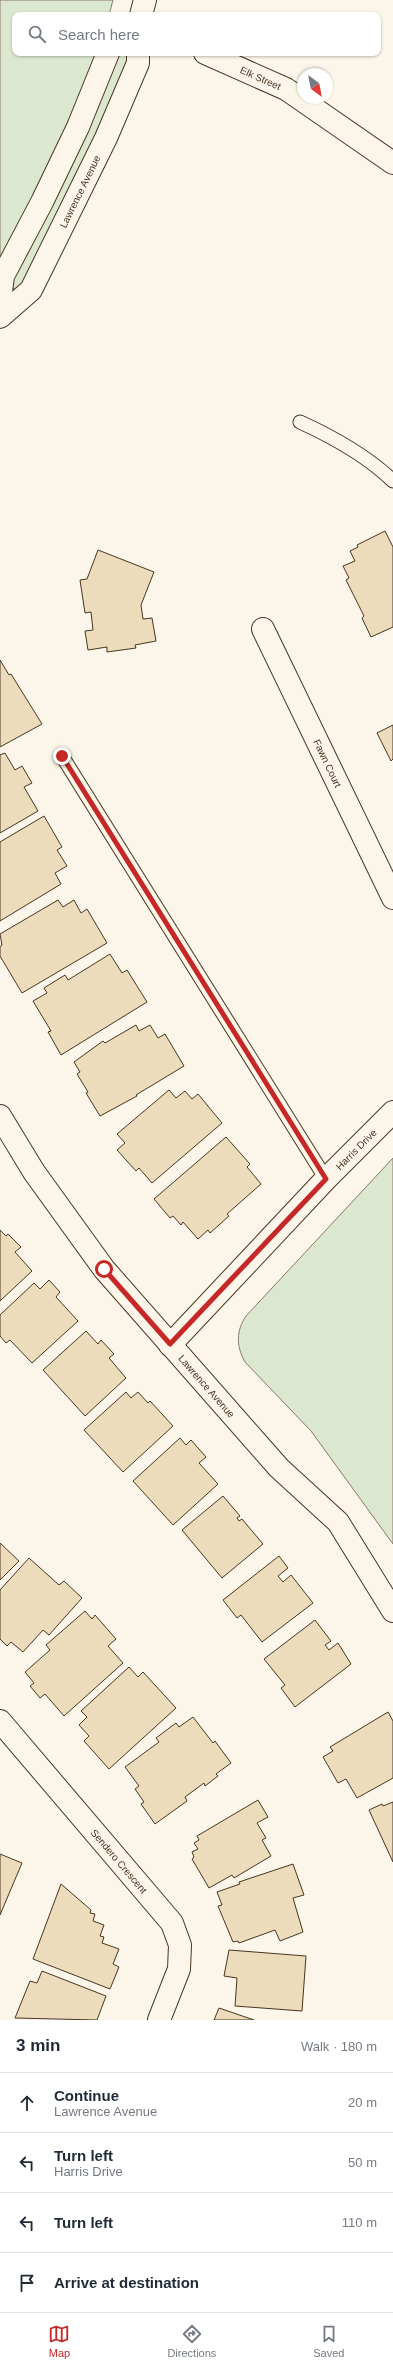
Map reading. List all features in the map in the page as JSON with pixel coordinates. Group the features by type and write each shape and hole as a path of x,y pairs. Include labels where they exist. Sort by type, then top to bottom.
{"street":[{"path":"142,12 145,0"},
{"path":"0,300 3,276 42,202 78,127 107,56"},
{"name":"Lawrence Avenue","path":"0,317 31,290 106,138 138,63 138,56"},
{"name":"Elk Street","path":"212,56 286,89 393,163"},
{"name":"Fawn Court","path":"263,629 393,898"},
{"name":"Harris Drive","path":"170,1344 326,1179 393,1112"},
{"name":"Lawrence Avenue","path":"0,1116 34,1172 104,1269 278,1468 338,1522 393,1611"},
{"name":"Sendero Crescent","path":"0,1721 172,1923 180,1945 179,1969 159,2020"}],"lane":[{"path":"300,422 329,435 378,466 393,481"},
{"path":"62,756 326,1179"}],"green space":[{"path":"0,0 113,0 110,12 12,12 12,56 96,56 80,100 0,265"},
{"path":"118,56 127,56 129,60 99,135 61,211 19,289 14,289 11,286 12,280"},
{"path":"393,1158 393,1544 311,1431 245,1362 240,1350 238,1339 240,1327 246,1316"}],"building":[{"path":"385,531 393,547 393,627 371,637 362,618 364,616 346,580 349,578 343,566 355,561 350,551 358,547 357,545"},
{"path":"98,550 154,572 141,605 143,619 152,618 156,641 135,645 136,648 107,652 107,647 88,650 85,631 93,630 91,612 85,613 80,580 87,579"},
{"path":"0,660 9,675 11,674 42,724 0,747"},
{"path":"393,725 393,759 391,761 377,733"},
{"path":"5,753 15,770 22,766 32,783 24,787 38,811 0,833 0,755"},
{"path":"44,816 62,847 57,850 67,866 55,873 61,884 0,921 0,842"},
{"path":"58,900 63,907 74,900 81,913 87,909 107,943 22,993 0,956 0,947 2,945 0,934"},
{"path":"110,954 122,973 127,970 147,1002 61,1055 48,1032 51,1031 33,1001 47,993 44,988 65,975 68,980"},
{"path":"136,1025 139,1031 150,1025 158,1038 165,1034 184,1066 136,1095 137,1096 100,1116 86,1093 88,1092 77,1074 80,1072 74,1062 103,1041 105,1043"},
{"path":"169,1090 176,1098 185,1091 192,1099 198,1094 222,1123 152,1183 139,1168 136,1171 117,1150 125,1143 117,1134"},
{"path":"226,1137 250,1164 247,1167 261,1184 227,1214 229,1216 210,1233 208,1230 198,1239 183,1222 181,1225 173,1216 170,1218 154,1199"},
{"path":"0,1230 6,1236 8,1234 21,1247 15,1252 32,1271 0,1301"},
{"path":"49,1280 60,1292 56,1297 78,1321 32,1363 10,1340 6,1343 0,1336 0,1315 34,1283 40,1289"},
{"path":"86,1331 98,1344 101,1340 114,1354 109,1358 126,1378 85,1416 43,1370"},
{"path":"126,1392 131,1398 138,1392 148,1403 150,1401 173,1426 123,1472 84,1430"},
{"path":"180,1438 186,1445 191,1440 206,1457 199,1463 218,1484 173,1525 133,1481"},
{"path":"223,1496 240,1516 237,1518 239,1521 242,1519 263,1544 222,1578 182,1530"},
{"path":"0,1543 19,1561 0,1580"},
{"path":"279,1556 288,1568 278,1576 283,1582 291,1575 313,1603 262,1642 241,1615 237,1618 223,1600"},
{"path":"29,1558 59,1585 64,1581 82,1598 49,1635 43,1630 23,1652 11,1642 7,1646 0,1639 0,1590"},
{"path":"85,1611 92,1619 95,1615 116,1639 108,1646 123,1663 64,1716 45,1694 40,1698 30,1686 34,1683 25,1672 50,1650 46,1645"},
{"path":"315,1620 331,1641 325,1645 329,1650 338,1643 351,1664 295,1707 281,1688 285,1685 264,1659"},
{"path":"129,1667 138,1677 143,1672 176,1708 109,1769 84,1741 89,1736 79,1725 87,1717 81,1711"},
{"path":"388,1712 393,1721 393,1778 357,1798 346,1779 338,1783 323,1757 333,1751 330,1747"},
{"path":"193,1717 213,1743 215,1741 231,1763 216,1774 218,1776 205,1786 204,1783 185,1797 187,1801 155,1824 141,1804 144,1802 135,1789 139,1786 125,1767 159,1742 156,1738 176,1723 179,1727"},
{"path":"258,1800 268,1817 257,1823 266,1838 262,1840 271,1856 234,1878 232,1875 209,1888 192,1859 194,1857 192,1852 198,1849 194,1843 199,1840 197,1836"},
{"path":"393,1802 393,1862 369,1810 382,1804 383,1806"},
{"path":"0,1854 22,1863 0,1915"},
{"path":"293,1864 304,1895 293,1898 303,1932 280,1941 275,1930 239,1943 238,1941 233,1942 218,1906 222,1905 217,1892 240,1884 239,1882"},
{"path":"61,1884 91,1910 90,1913 95,1914 93,1921 104,1925 100,1936 104,1937 102,1943 119,1949 113,1964 119,1967 110,1989 33,1959"},
{"path":"229,1950 306,1956 302,2011 235,2006 237,1978 224,1976"},
{"path":"42,1971 106,1996 97,2020 15,2018 30,1981 37,1983"},
{"path":"219,2008 254,2020 214,2020"}],"route":[{"path":"62,756 326,1179 170,1344 104,1269"}]}
